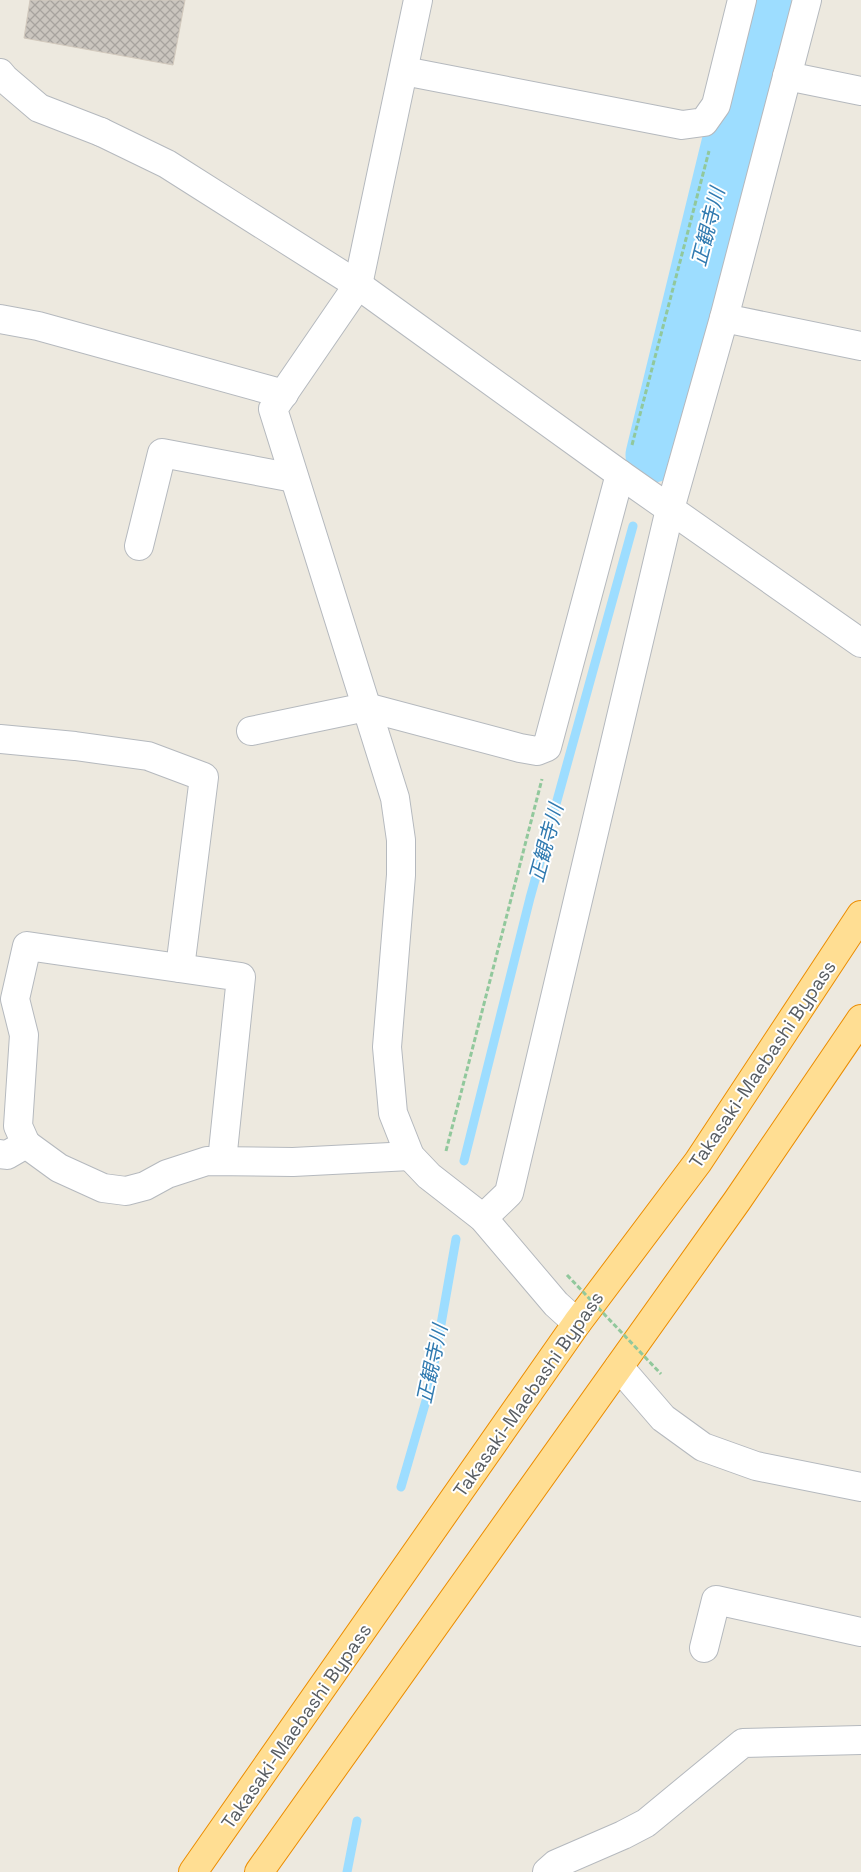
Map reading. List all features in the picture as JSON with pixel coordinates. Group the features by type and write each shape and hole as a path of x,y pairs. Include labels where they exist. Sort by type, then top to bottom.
{"highway":[{"name":"Takasaki-Maebashi Bypass","path":"193,1872 576,1322 698,1162 861,915"},
{"path":"259,1872 737,1201 861,1019"}],"street":[{"path":"418,0 358,284 273,410 394,798 401,840 401,875 387,1047 393,1114 410,1156 429,1176 483,1218 556,1304 576,1322"},
{"path":"404,71 682,125 704,122 716,106 742,0"},
{"path":"483,1218 509,1194 670,509 724,318 806,0"},
{"path":"0,73 39,108 101,132 167,164 358,284 620,474 861,643"},
{"path":"787,76 861,91"},
{"path":"724,318 861,346"},
{"path":"0,319 38,326 284,394"},
{"path":"139,546 162,453 294,478"},
{"path":"250,731 366,707 520,748 537,751 547,746 620,474"},
{"path":"0,739 75,746 148,756 204,777 180,968"},
{"path":"222,1161 241,977 27,946 15,999 24,1035 18,1126 26,1144 59,1168 103,1188 126,1192 145,1186 167,1174 207,1161 294,1162 410,1156"},
{"path":"0,1154 7,1155 26,1144"},
{"path":"619,1367 663,1418 703,1447 756,1466 861,1487"},
{"path":"704,1648 716,1600 861,1632"},
{"path":"547,1872 556,1864 646,1823 743,1743 861,1740"}],"path":[{"path":"620,474 632,445 710,144 704,122"},
{"path":"429,1176 446,1152 546,765 547,746"},
{"path":"567,1275 661,1374"}],"building":[{"path":"30,0 185,0 173,65 24,38"}],"waterway":[{"name":"正観寺川","path":"653,455 764,0"},
{"name":"正観寺川","path":"464,1161 530,898 633,526"},
{"name":"正観寺川","path":"401,1487 430,1387 456,1239"},
{"name":"正観寺川","path":"347,1872 357,1821"}]}
